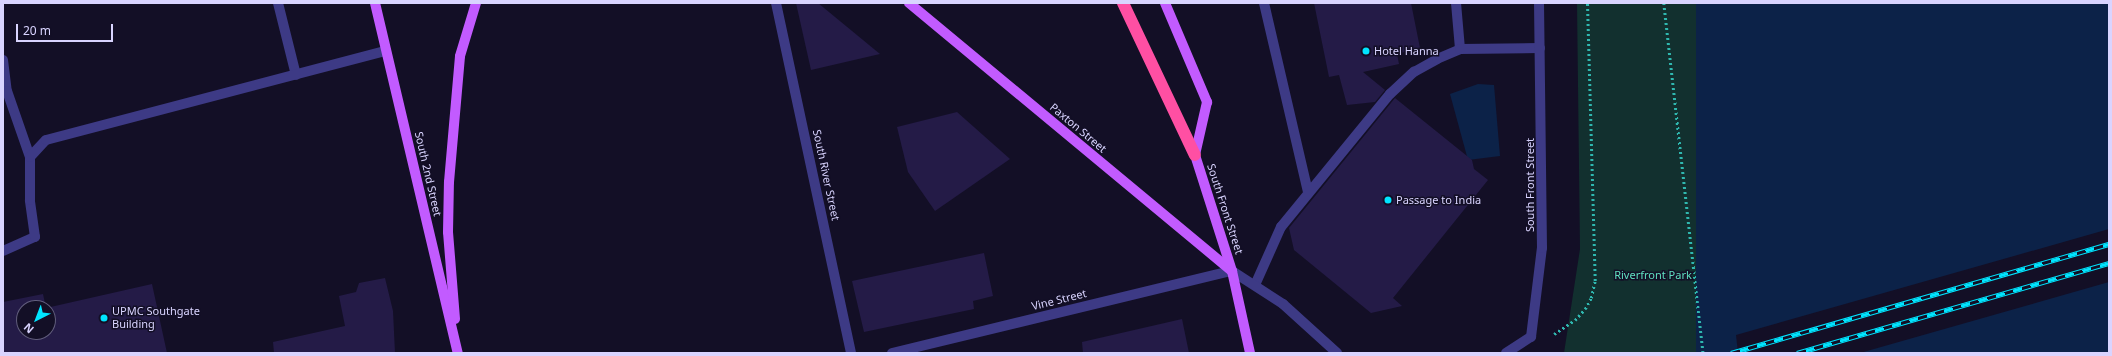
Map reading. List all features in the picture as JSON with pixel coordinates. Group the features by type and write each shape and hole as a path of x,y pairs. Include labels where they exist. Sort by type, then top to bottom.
{"highway":[{"path":"1123,3 1195,155"}],"main road":[{"name":"South 2nd Street","path":"375,3 458,352"},
{"name":"South 2nd Street","path":"458,352 448,232 449,182 460,56 476,3"},
{"name":"Paxton Street","path":"909,3 1232,271"},
{"path":"1165,3 1207,102 1195,155"},
{"name":"South Front Street","path":"1195,155 1232,271 1250,353"}],"street":[{"path":"278,3 296,75"},
{"name":"South River Street","path":"776,3 851,353"},
{"path":"1264,3 1308,192"},
{"path":"1456,3 1460,49"},
{"name":"South Front Street","path":"1531,337 1542,248 1539,3"},
{"path":"1255,285 1281,227 1308,192 1390,94 1414,72 1437,59 1460,49 1540,48"},
{"path":"30,157 46,140 386,51"},
{"path":"3,60 7,91 30,157 30,200 35,237 3,251"},
{"name":"South Front Street","path":"1232,271 1283,304 1337,353"},
{"name":"Vine Street","path":"892,353 1232,271"},
{"path":"1506,353 1531,337"}],"path":[{"path":"1531,337 1553,335 1575,320 1591,298 1594,281 1587,3"},
{"path":"1664,3 1703,353"}],"green space":[{"name":"Riverfront Park","path":"1577,3 1697,3 1740,353 1564,353 1580,249"}],"water":[{"path":"1696,3 2109,3 2109,353 1696,353"},
{"path":"1478,84 1494,85 1500,156 1468,160 1450,94"}],"pier":[{"path":"2109,229 2109,282 1860,353 1738,353 1736,335"}],"building":[{"path":"796,3 818,3 880,54 811,70"},
{"name":"Hotel Hanna","path":"1314,3 1411,3 1420,48 1397,54 1399,64 1363,72 1385,90 1375,102 1347,105 1339,75 1329,77"},
{"name":"Passage to India","path":"1395,98 1472,160 1474,169 1488,180 1393,298 1402,306 1371,313 1294,250 1289,228"},
{"path":"957,112 1010,159 935,211 908,172 897,127"},
{"path":"984,253 993,296 973,301 974,309 864,332 852,281"},
{"path":"385,278 393,311 395,353 274,353 273,342 345,326 339,296 356,292 359,283"},
{"path":"152,284 167,353 3,353 3,302 43,294 44,300 16,300 16,340 56,340 56,306"},
{"path":"1182,319 1189,353 1083,353 1082,342"}],"railway":[{"path":"1731,353 2109,244"},
{"path":"1797,353 2109,263"}],"place":[{"name":"Hotel Hanna","path":"1366,51"},
{"name":"Passage to India","path":"1388,200"},
{"name":"UPMC Southgate Building","path":"104,318"}]}
